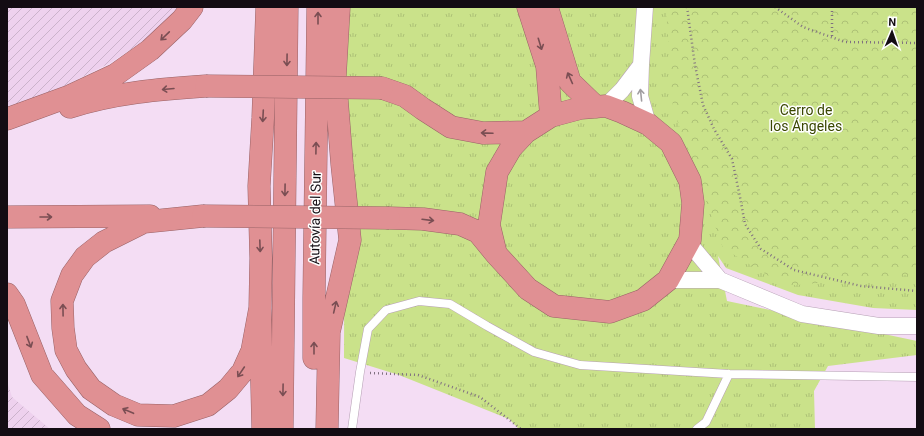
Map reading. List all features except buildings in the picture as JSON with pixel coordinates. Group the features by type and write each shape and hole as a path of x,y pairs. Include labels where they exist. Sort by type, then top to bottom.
{"highway":[{"path":"7,119 70,96 114,75 150,50 182,20 192,7"},
{"path":"263,429 259,186 267,7"},
{"path":"282,429 288,7"},
{"name":"Autovía del Sur","path":"314,429 314,298 318,7"},
{"path":"327,429 329,332 350,240 335,76 339,7"},
{"path":"528,7 547,66 551,116"},
{"path":"547,7 570,82 601,106"},
{"path":"7,130 71,106 118,95 152,90 206,86 382,88 405,96 451,126 483,133 526,132"},
{"path":"7,217 203,216 389,218 423,219 460,224 478,232 496,254 528,290 554,306 610,312 643,300 668,280 690,240 693,203 690,180 671,143 648,124 622,112 601,106 581,108 551,116 526,132 511,148 497,172 489,225 496,254"},
{"path":"203,216 144,222 104,242 85,257 72,276 62,301 63,328 66,350 76,369 92,389 114,405 138,415 174,416 208,405 228,389 243,371 252,350 260,308"},
{"path":"7,294 14,304 42,375 77,415 99,429"}],"street":[{"path":"645,7 640,96 648,124"},
{"path":"601,106 622,90 641,65"},
{"path":"690,240 693,248 720,280"},
{"path":"668,280 720,280 802,314 879,326 917,326"}],"lane":[{"path":"352,429 368,329 386,310 419,301 450,304 534,352 580,365 729,374 917,376"},
{"path":"697,429 706,422 729,374"}],"path":[{"path":"687,7 695,65 703,106 714,129 732,159 745,224 761,249 794,270 861,286 917,291"},
{"path":"775,7 803,27 845,42 917,43"},
{"path":"832,7 832,37"},
{"path":"360,372 418,376 480,397 521,429"}],"shaded area":[{"path":"7,7 180,7 168,25 110,63 36,100 7,111"},
{"path":"7,381 12,397 50,429 7,429"}],"green space":[{"path":"345,7 917,7 917,310 873,308 798,295 726,268 718,256 727,301 917,341 917,355 828,366 814,391 815,429 519,429 509,419 399,375 344,358"},
{"name":"Cerro de los Ángeles","path":"666,7 917,7 917,274 785,286 723,248 673,109"}]}
